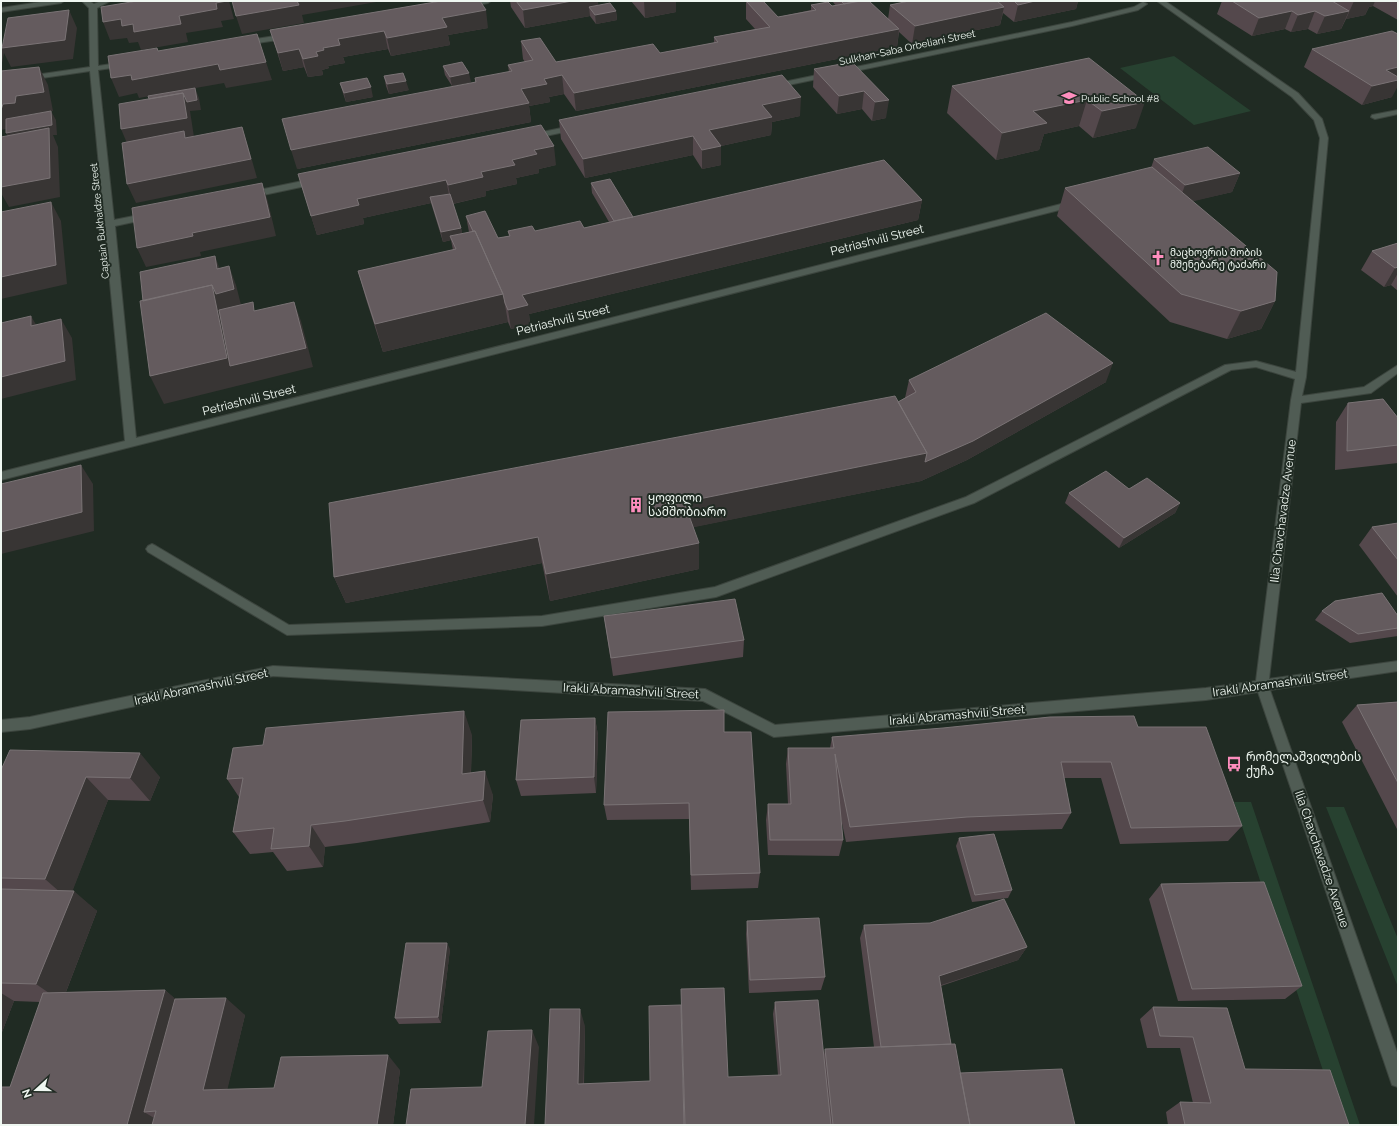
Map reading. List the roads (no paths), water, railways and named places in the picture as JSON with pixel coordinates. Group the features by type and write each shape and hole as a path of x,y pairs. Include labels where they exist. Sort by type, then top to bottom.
{"street":[{"path":"1,10 61,1"},
{"path":"89,4 107,1"},
{"path":"456,6 488,1"},
{"name":"Sulkhan-Saba Orbeliani Street","path":"767,87 1072,24 1136,9 1141,2 1158,1"},
{"name":"Ilia Chavchavadze Avenue","path":"1158,1 1295,95 1318,119 1324,138 1301,377 1296,400 1262,685 1398,1080"},
{"name":"Captain Bukhaidze Street","path":"89,4 131,444"},
{"path":"233,45 294,35"},
{"path":"1,82 132,63"},
{"path":"1375,118 1398,112"},
{"path":"525,138 588,125"},
{"path":"243,196 322,180"},
{"name":"Petriashvili Street","path":"1,476 1084,201"},
{"path":"110,224 157,214"},
{"path":"152,549 287,630 542,621 716,592 970,500 1228,367 1256,364 1301,377"},
{"path":"1296,400 1367,390 1398,368"},
{"name":"Irakli Abramashvili Street","path":"1,726 30,723 273,671 705,695 774,731 1206,694 1398,666"}],"place":[{"name":"Public School #8","path":"1069,98"},
{"name":"მაცხოვრის შობის მშენებარე ტაძარი","path":"1158,258"},
{"name":"ყოფილი სამშობიარო","path":"636,505"},
{"name":"რომელაშვილების ქუჩა","path":"1234,764"}]}
